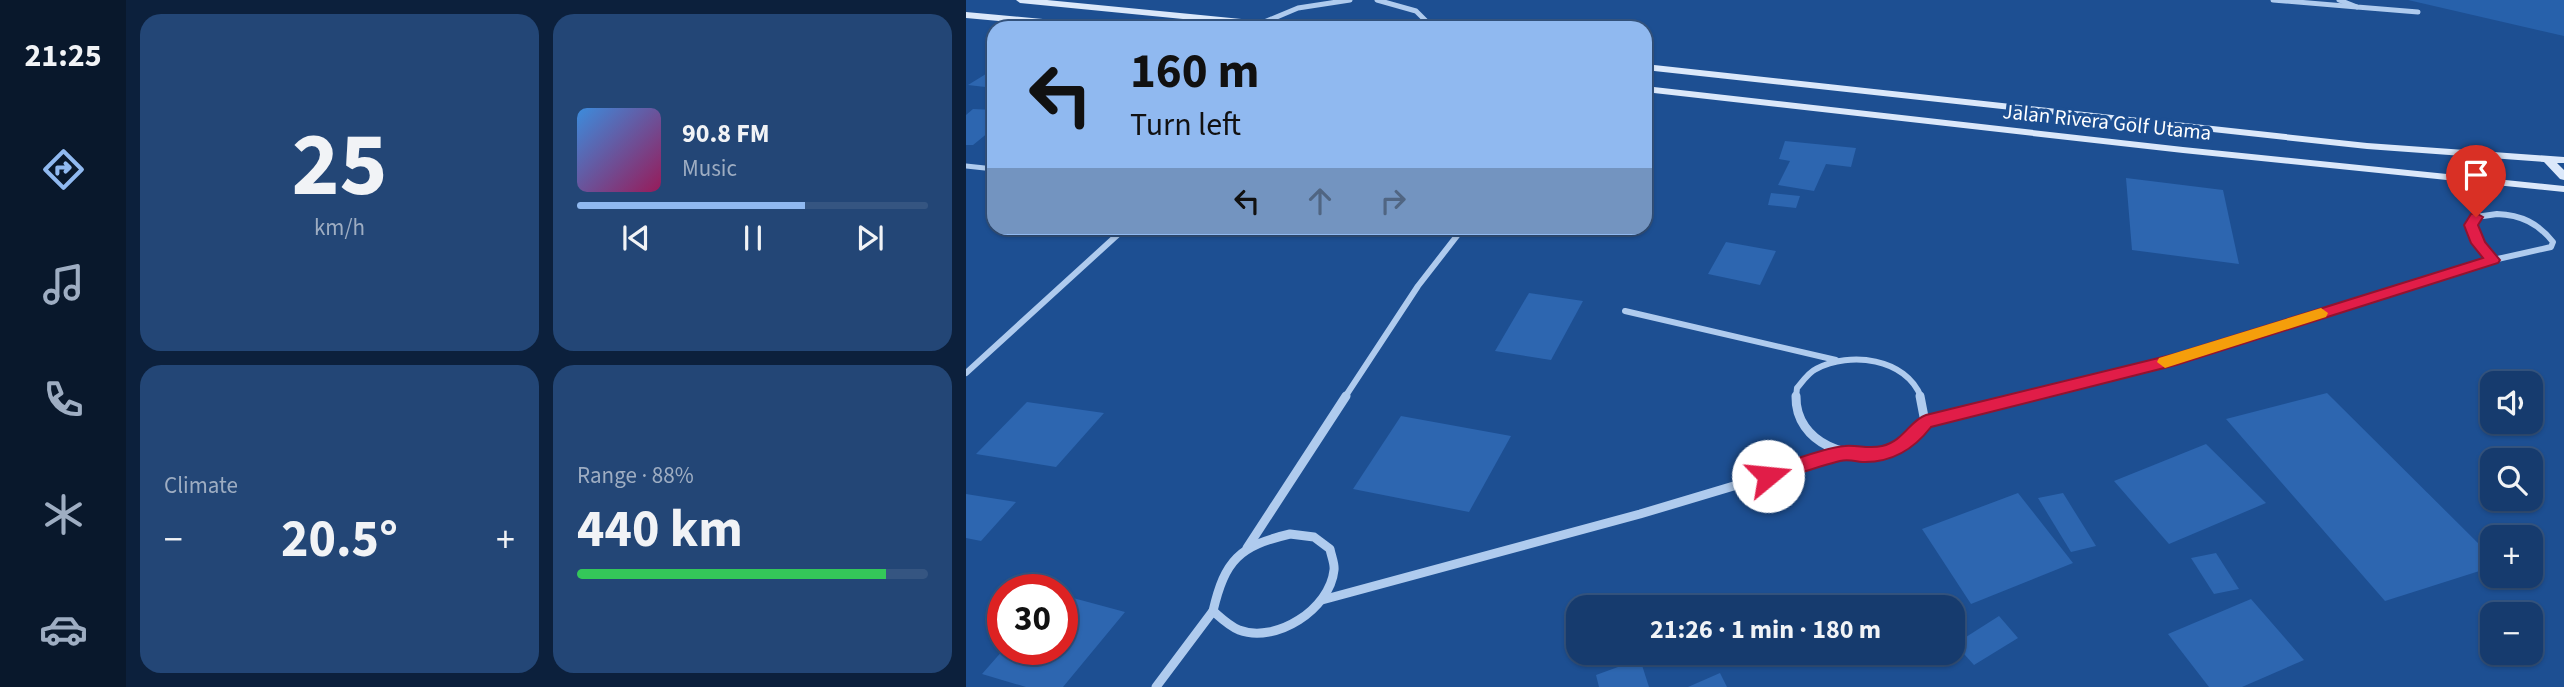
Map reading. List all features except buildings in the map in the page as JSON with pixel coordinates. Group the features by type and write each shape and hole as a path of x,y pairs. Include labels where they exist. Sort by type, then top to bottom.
{"street":[{"path":"1020,0 1209,21"},
{"path":"1267,21 1305,6 1350,0"},
{"path":"1377,0 1393,1 1420,12 1429,21"},
{"path":"2273,0 2417,12"},
{"path":"2339,0 2357,7"},
{"path":"966,15 1031,21"},
{"name":"Jalan Rivera Golf Utama","path":"1652,68 2367,146 2564,160"},
{"name":"Jalan Rivera Golf Utama","path":"1652,90 2564,189"},
{"path":"2548,160 2564,177"},
{"path":"966,166 987,168"},
{"path":"1838,360 1808,374 1799,384 1794,397 1794,411 1800,425 1826,447 1844,453 1883,453 1900,447 1926,422 2176,359 2493,260 2551,247 2553,242 2539,225 2528,219 2488,213 2476,217 2471,225 2478,243 2493,260"},
{"path":"966,373 1117,235"},
{"path":"1247,549 1403,307 1458,235"},
{"path":"1625,311 1838,360 1872,360 1904,374 1923,398 1926,422"},
{"path":"1322,600 1640,514 1844,453"},
{"path":"1156,687 1213,611 1218,580 1229,564 1247,549 1266,539 1287,533 1306,534 1322,540 1332,551 1336,565 1334,582 1322,600 1306,615 1285,627 1263,633 1242,633 1225,626 1213,611"}],"shaded area":[{"path":"2408,0 2564,0 2564,36"}],"slow traffic":[{"path":"2165,362 2321,313"}],"route":[{"path":"1768,476 1844,453 1883,453 1900,447 1926,422 2176,359 2472,268 2493,260 2478,243 2471,225 2476,217"}]}
